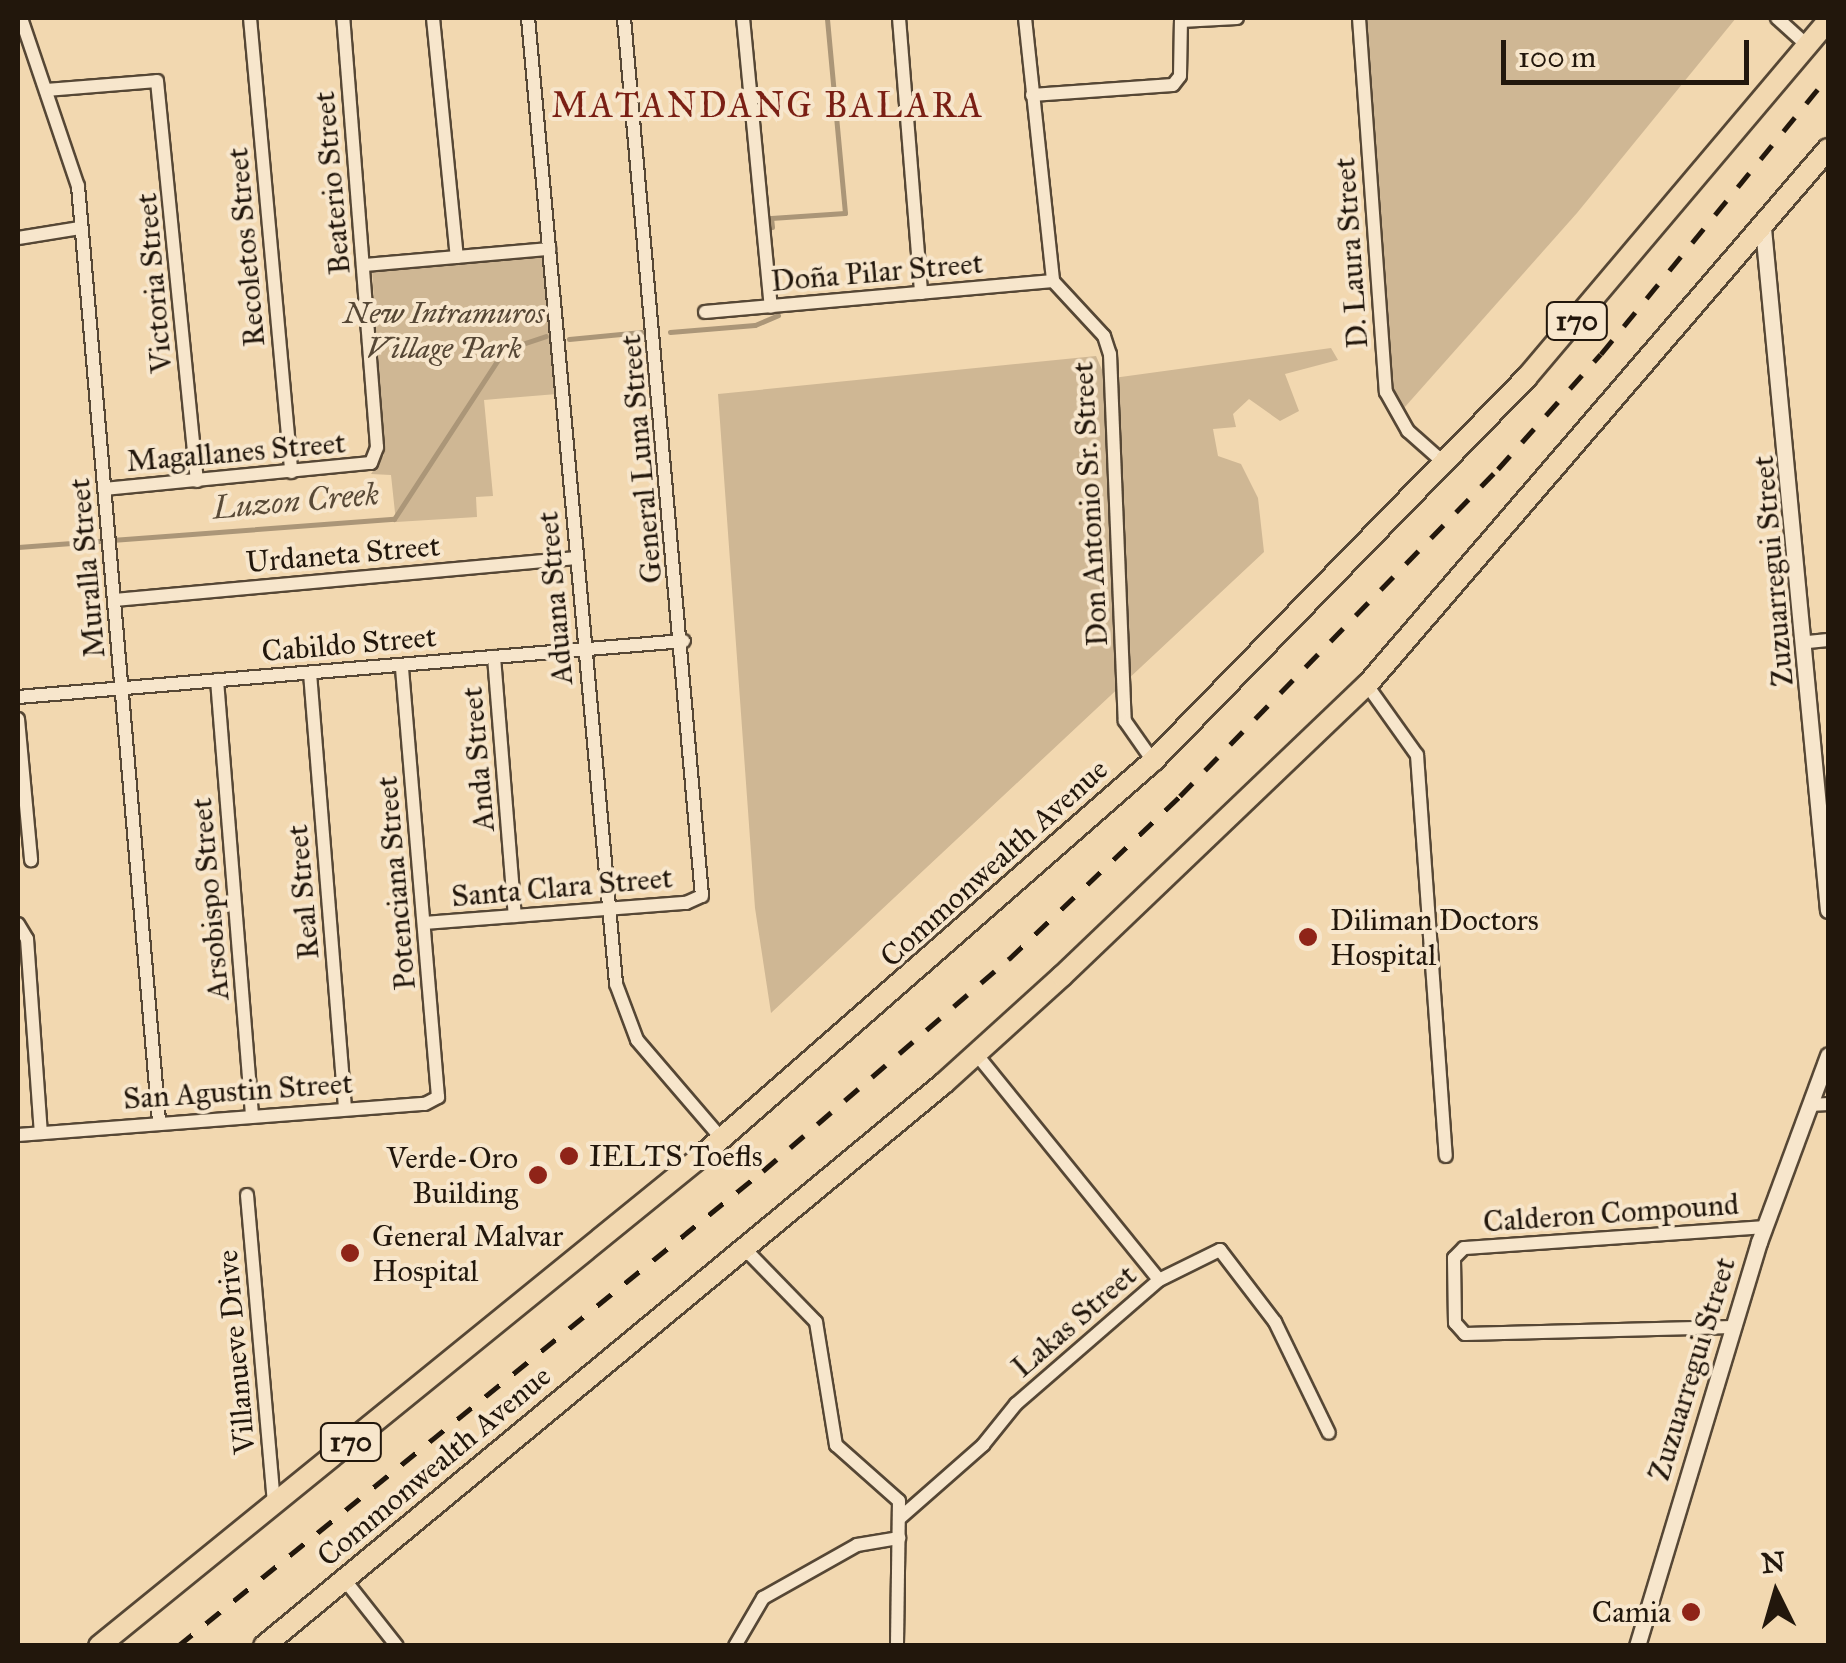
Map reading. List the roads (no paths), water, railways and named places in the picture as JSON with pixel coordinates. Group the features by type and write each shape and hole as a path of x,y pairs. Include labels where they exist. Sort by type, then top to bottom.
{"main road":[{"name":"Commonwealth Avenue","path":"99,1646 722,1139 1153,761 1444,463 1599,296 1828,21"},
{"name":"Commonwealth Avenue","path":"264,1646 976,1055 1367,685 1828,148"}],"street":[{"name":"Muralla Street","path":"21,18 74,168 123,688 158,1122"},
{"name":"Recoletos Street","path":"250,18 291,472"},
{"name":"Beaterio Street","path":"343,18 378,447 371,463"},
{"path":"433,18 456,257"},
{"name":"Aduana Street","path":"528,18 616,984 637,1040 722,1139"},
{"name":"General Luna Street","path":"624,18 684,641 702,896"},
{"path":"743,18 771,306"},
{"path":"900,18 922,292"},
{"path":"1025,18 1053,280"},
{"path":"1032,96 1173,85 1180,76 1180,22 1237,18"},
{"name":"D. Laura Street","path":"1359,18 1386,392 1408,431 1444,463"},
{"path":"1778,18 1809,46"},
{"name":"Victoria Street","path":"46,90 157,82 197,480"},
{"path":"18,238 80,228"},
{"name":"Zuzuarregui Street","path":"1763,228 1808,642 1828,910"},
{"path":"365,265 549,249"},
{"name":"Doña Pilar Street","path":"705,312 1053,280"},
{"name":"Don Antonio Sr. Street","path":"1053,280 1104,336 1110,354 1124,721 1153,761"},
{"name":"Magallanes Street","path":"104,489 371,463"},
{"name":"Urdaneta Street","path":"115,600 576,558"},
{"path":"1808,642 1828,640"},
{"name":"Cabildo Street","path":"18,697 684,641"},
{"name":"Anda Street","path":"494,657 516,916"},
{"name":"Potenciana Street","path":"402,665 438,1097"},
{"name":"Real Street","path":"310,672 345,1107"},
{"name":"Arsobispo Street","path":"217,680 252,1114"},
{"path":"1367,685 1417,756 1446,1156"},
{"path":"18,720 31,860"},
{"name":"Santa Clara Street","path":"424,924 702,896"},
{"path":"18,924 27,939 41,1132"},
{"name":"Zuzuarregui Street","path":"1637,1646 1764,1227 1828,1054"},
{"name":"Lakas Street","path":"900,1518 982,1446 1016,1404 1160,1280 976,1055"},
{"name":"San Agustin Street","path":"18,1134 425,1104 438,1097"},
{"path":"1810,1105 1828,1104"},
{"name":"Villanueve Drive","path":"246,1195 274,1504"},
{"name":"Calderon Compound","path":"1733,1327 1465,1334 1455,1324 1454,1258 1464,1248 1764,1227"},
{"path":"744,1248 816,1322 836,1445 894,1494 900,1518 897,1646"},
{"path":"1160,1280 1220,1250 1275,1322 1329,1433"},
{"path":"735,1646 763,1598 857,1545 899,1538"},
{"path":"344,1579 397,1646"}],"waterway":[{"name":"Luzon Creek","path":"772,227 771,218 845,213 827,18"},
{"name":"Luzon Creek","path":"670,332 755,325 778,315"},
{"name":"Luzon Creek","path":"569,339 642,332"},
{"name":"Luzon Creek","path":"18,547 394,519 504,350 546,336"}],"railway":[{"path":"178,1646 763,1171 1009,959 1180,796 1498,469 1601,354 1828,77"}],"place":[{"name":"Diliman Doctors Hospital","path":"1308,937"},
{"name":"IELTS Toefls","path":"569,1156"},
{"name":"Verde-Oro Building","path":"538,1175"},
{"name":"General Malvar Hospital","path":"350,1253"},
{"name":"Camia","path":"1691,1612"}],"district":[{"name":"MATANDANG BALARA","path":"768,106"}],"park label":[{"name":"New Intramuros Village Park","path":"444,330"}]}
